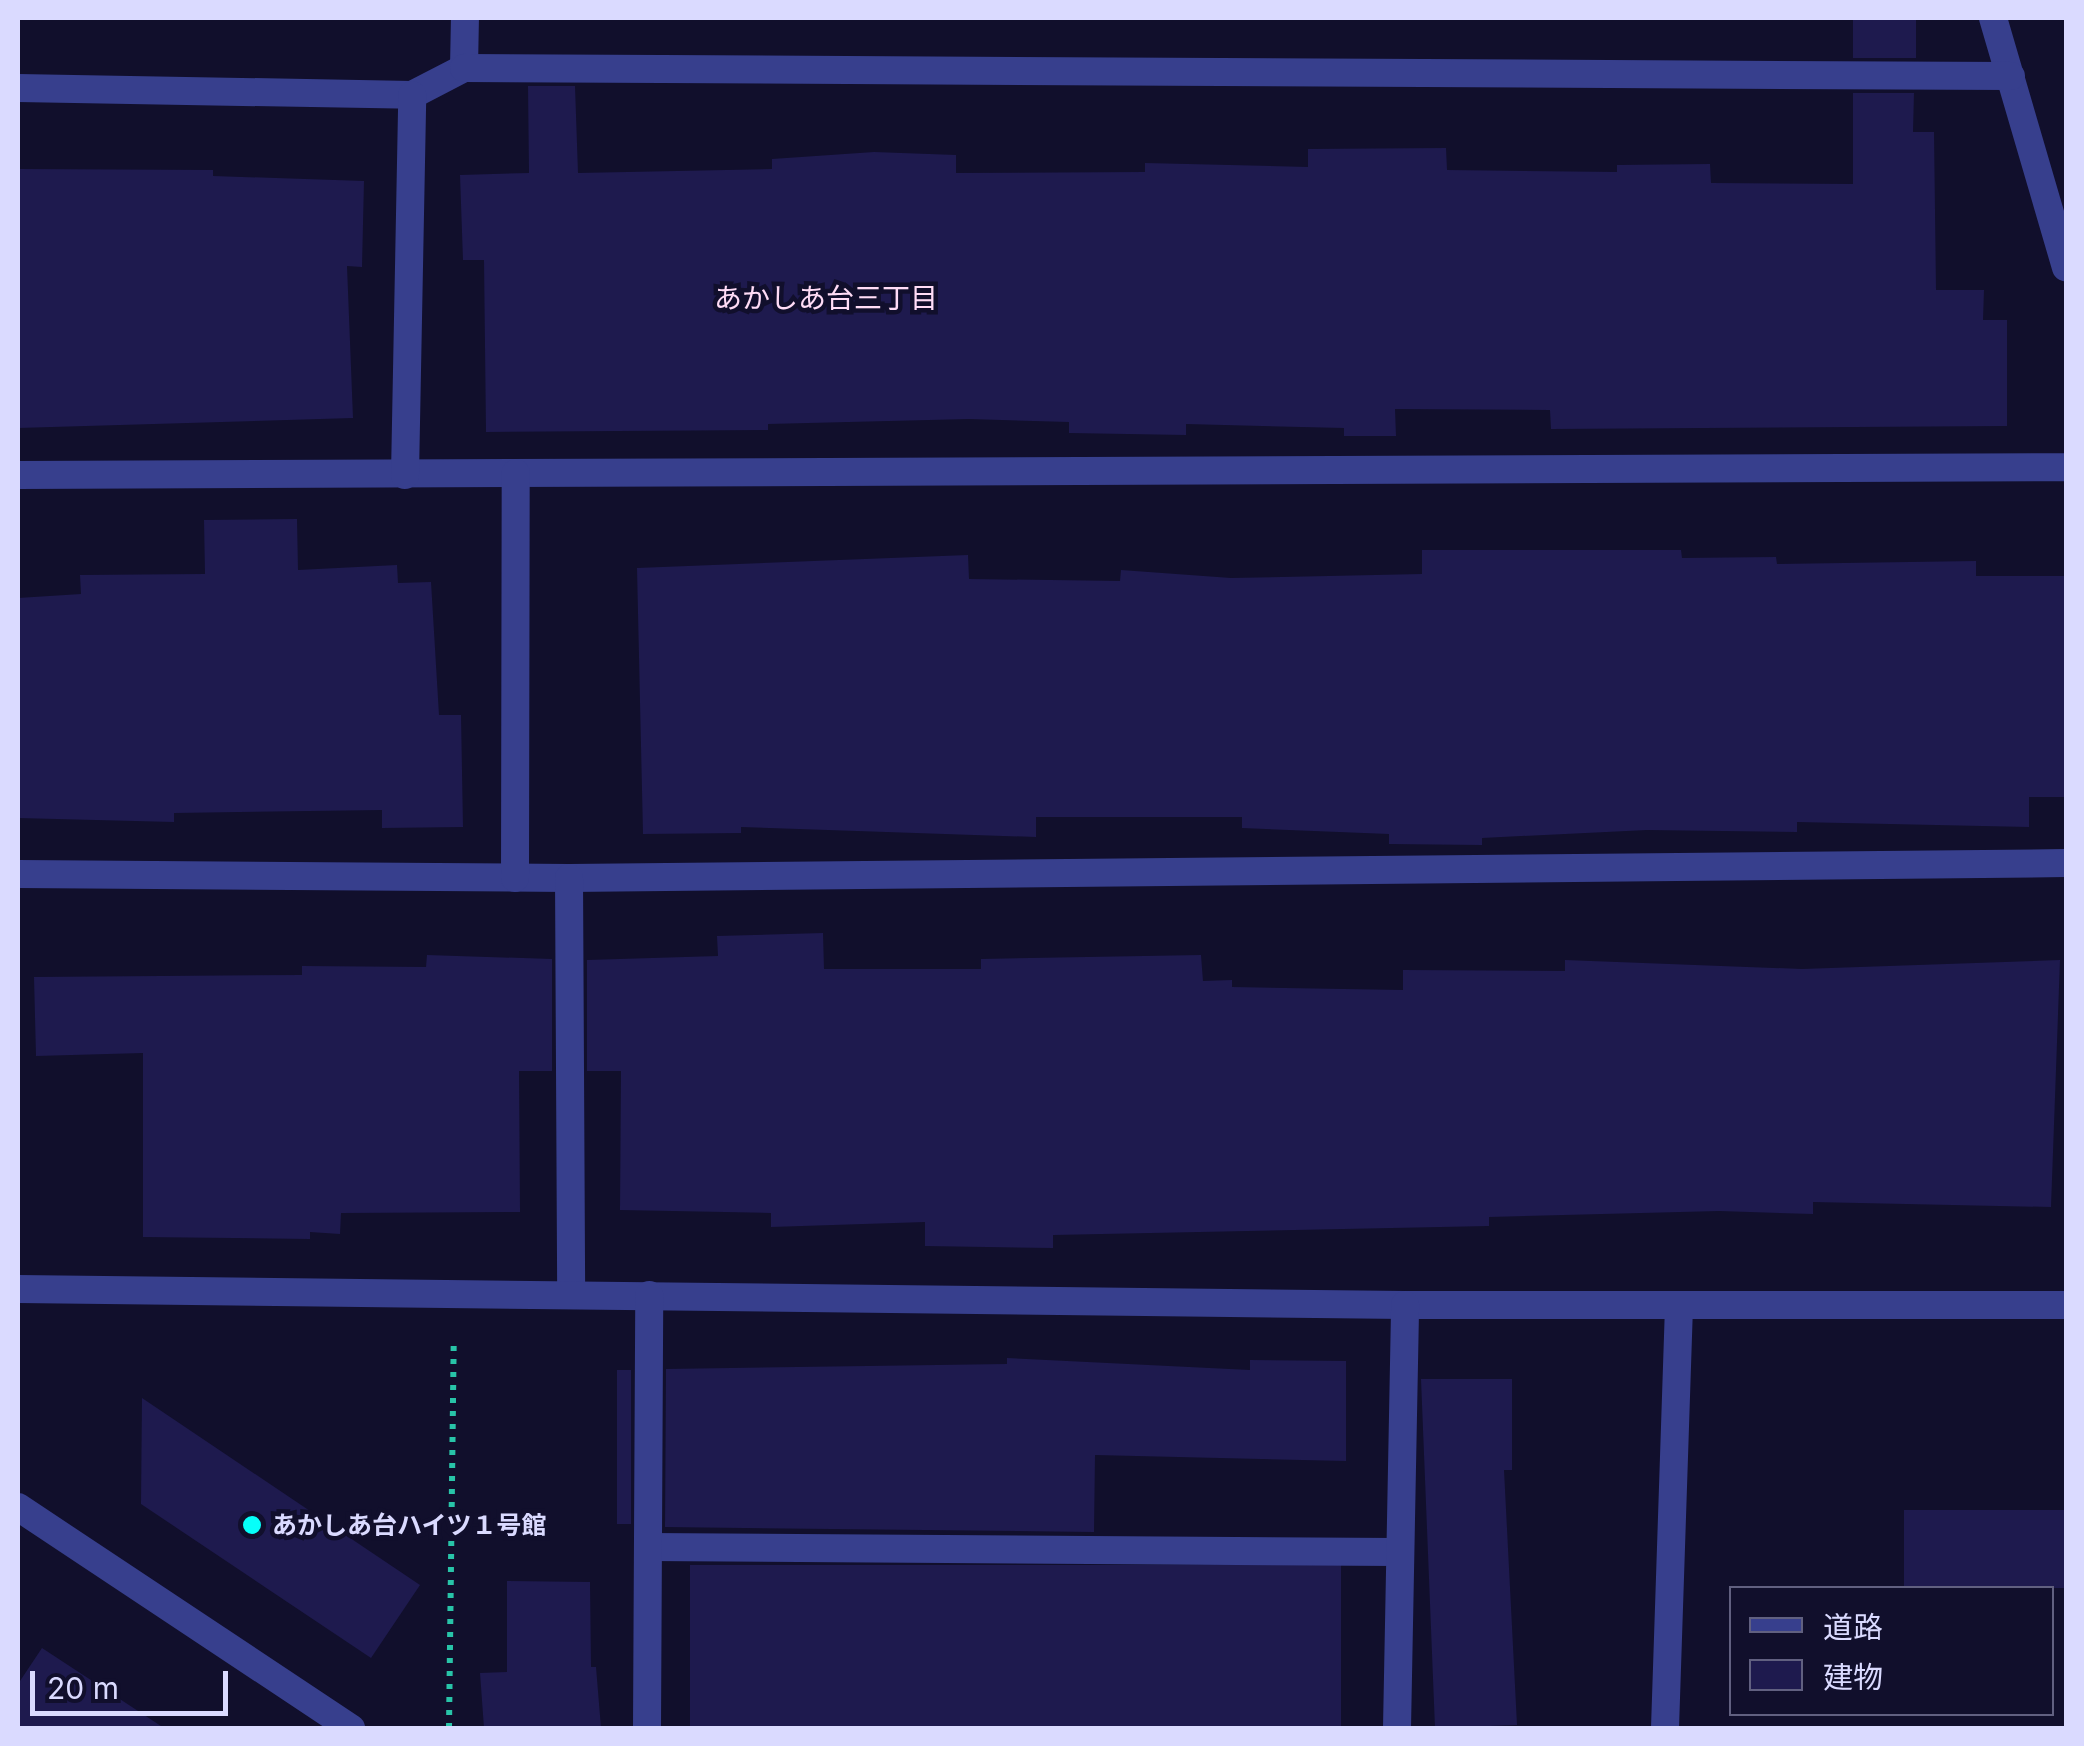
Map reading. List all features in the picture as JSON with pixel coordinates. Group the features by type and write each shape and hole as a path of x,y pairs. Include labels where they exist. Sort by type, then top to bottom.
{"street":[{"path":"464,68 465,18"},
{"path":"1993,18 2066,268"},
{"path":"18,88 412,95 464,68 2011,76"},
{"path":"404,475 412,95"},
{"path":"18,475 2066,467"},
{"path":"515,878 516,473"},
{"path":"18,874 568,878 2066,863"},
{"path":"568,878 571,1294"},
{"path":"18,1290 1405,1305 2066,1305"},
{"path":"647,1728 649,1295"},
{"path":"1398,1728 1396,1552 1405,1305"},
{"path":"1666,1728 1679,1305"},
{"path":"18,1507 351,1728"},
{"path":"648,1547 1396,1552"}],"path":[{"path":"448,1728 455,1293"}],"building":[{"path":"1853,18 1916,18 1916,58 1853,58"},
{"path":"528,86 575,86 578,173 772,169 772,159 874,152 956,155 956,173 1145,172 1145,163 1308,167 1308,149 1446,148 1447,170 1617,172 1617,165 1710,164 1711,183 1853,184 1853,93 1914,93 1913,132 1934,132 1936,290 1984,290 1983,320 2007,320 2007,426 1551,429 1550,410 1395,409 1396,436 1344,436 1344,428 1186,424 1186,435 1069,433 1069,422 969,419 768,424 768,430 486,432 484,260 463,260 460,175 529,173"},
{"path":"18,169 213,170 213,176 364,181 362,267 347,266 353,418 18,428"},
{"path":"297,519 298,570 397,565 398,583 431,582 439,715 461,715 463,827 382,828 382,810 174,813 174,822 18,818 18,598 81,594 80,575 205,574 204,520"},
{"path":"1422,550 1681,550 1682,558 1776,557 1777,564 1976,561 1976,576 2066,576 2066,797 2029,797 2029,827 1797,822 1797,832 1647,830 1482,838 1482,845 1389,844 1389,834 1242,828 1242,817 1036,817 1036,837 741,827 741,833 643,834 637,568 968,555 969,579 1120,581 1121,570 1231,578 1422,574"},
{"path":"823,933 824,969 981,969 981,959 1201,955 1203,981 1232,980 1232,987 1403,990 1403,970 1565,971 1565,960 1802,969 2060,960 2051,1207 1813,1202 1813,1214 1719,1211 1489,1217 1489,1226 1053,1235 1053,1248 925,1246 925,1222 771,1227 771,1213 620,1210 621,1071 587,1071 587,960 718,956 717,936"},
{"path":"427,955 552,959 552,1071 519,1071 520,1212 341,1213 340,1234 310,1232 310,1239 143,1237 143,1053 36,1056 34,977 302,975 302,966 426,967"},
{"path":"1007,1358 1250,1370 1250,1360 1346,1361 1346,1461 1095,1455 1094,1532 665,1527 666,1369 1007,1364"},
{"path":"617,1370 631,1370 631,1524 617,1524"},
{"path":"1421,1379 1512,1379 1512,1470 1504,1470 1517,1725 1435,1728"},
{"name":"あかしあ台ハイツ１号館","path":"142,1398 420,1585 371,1658 141,1504"},
{"path":"1904,1510 2066,1510 2066,1588 1904,1586"},
{"path":"690,1565 1341,1565 1341,1728 690,1728"},
{"path":"507,1581 590,1582 591,1667 596,1667 601,1728 484,1728 480,1673 507,1672"},
{"path":"42,1648 164,1728 18,1728 18,1684"}],"place":[{"name":"あかしあ台ハイツ１号館","path":"252,1525"}],"district":[{"name":"あかしあ台三丁目","path":"826,298"}]}
